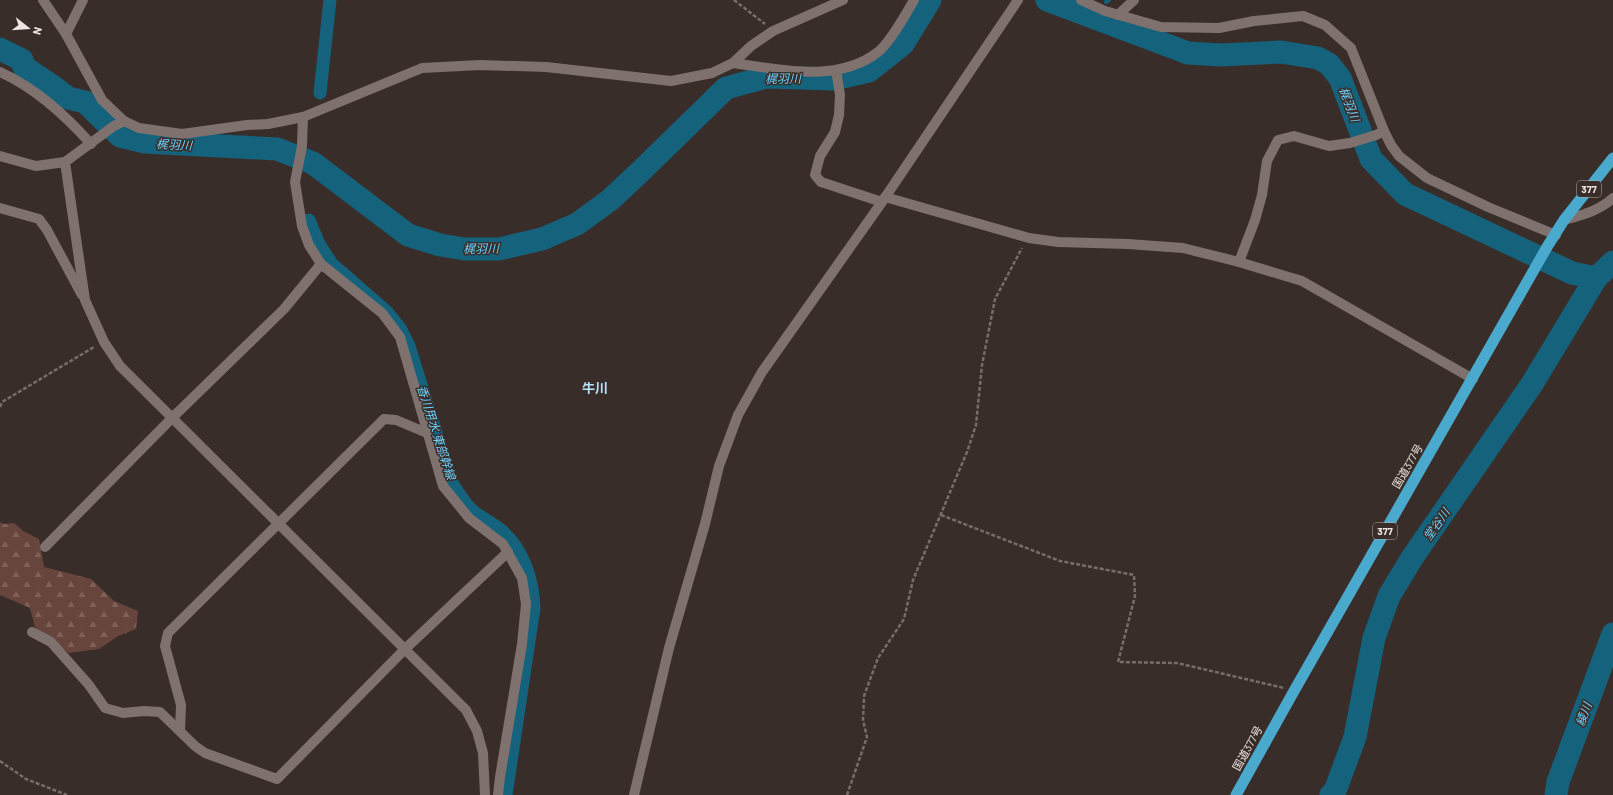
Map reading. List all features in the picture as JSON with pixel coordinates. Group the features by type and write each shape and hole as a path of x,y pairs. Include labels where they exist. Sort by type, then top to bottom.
{"highway":[{"name":"国道377号","path":"1236,795 1547,247 1556,235 1564,220 1613,158"}],"street":[{"path":"43,0 66,34 102,100 124,121 139,128 182,134 247,125 268,124 303,117 422,68 480,65 546,67 671,82 712,73 733,63 752,46 773,31 843,0"},
{"path":"66,34 84,0"},
{"path":"733,63 800,72 837,71 860,63 879,52 897,28 914,0"},
{"path":"1081,0 1105,11 1161,27 1219,28 1254,21 1303,16 1326,25 1351,48 1380,133 1399,156 1427,178 1488,207 1556,235"},
{"path":"1118,15 1134,0"},
{"path":"634,795 669,648 705,524 719,466 738,415 762,372 884,199 1017,2"},
{"path":"837,71 840,95 839,115 835,132 820,156 815,175 821,182 1027,238 1058,242 1128,244 1183,248 1302,280 1473,378"},
{"path":"0,72 46,100 70,120 92,142"},
{"path":"303,117 302,146 295,182 302,226 309,245 321,264 382,313 400,337 443,486 469,518 503,544 522,578 526,604 522,644 498,795"},
{"path":"0,156 36,166 65,162 114,126 124,121"},
{"path":"1239,262 1255,220 1262,196 1267,161 1278,140 1294,136 1329,146 1350,143 1380,133"},
{"path":"65,162 84,300"},
{"path":"1564,220 1594,211 1608,204 1613,198"},
{"path":"0,208 39,219 47,230 84,300 104,342 120,366 466,710 477,731 483,753 485,795"},
{"path":"45,547 172,418 284,309 321,264"},
{"path":"180,731 181,705 165,646 168,633 384,419 396,420 427,433"},
{"path":"32,632 51,642 89,685 105,708 122,713 144,711 160,712 195,746 205,753 277,778 405,649 508,552"}],"path":[{"path":"734,0 773,31"},
{"path":"847,795 867,737 863,720 864,696 878,658 904,619 913,580 967,452 976,425 982,365 995,299 1027,238"},
{"path":"0,407 2,402 104,342"},
{"path":"941,515 1060,561 1134,575 1135,596 1118,662 1177,663 1294,691"},
{"path":"0,761 26,779 67,795"}],"green space":[{"path":"0,522 4,524 14,523 23,531 39,539 44,567 91,579 114,601 138,611 136,629 118,636 99,649 69,653 35,627 30,608 0,595"}],"waterway":[{"name":"香川用水 東部幹線","path":"320,93 330,0"},
{"name":"梶羽川","path":"0,49 22,60 24,67 68,98 85,102 120,136 145,142 277,149 313,163 408,235 440,245 465,249 499,249 542,239 577,224 610,200 726,88 766,77 834,79 869,71 903,44 930,0"},
{"name":"梶羽川","path":"1047,0 1188,53 1221,55 1281,52 1318,58 1329,64 1340,78 1371,159 1405,194 1572,273 1596,278"},
{"name":"香川用水 東部幹線","path":"309,220 319,244 332,264 387,312 400,328 409,346 451,481 461,497 476,514 501,530 509,538 516,547 526,566 532,587 534,608 506,795"},
{"name":"堂谷川","path":"1331,795 1335,791 1355,737 1374,638 1389,596 1412,558 1532,384 1596,278 1613,262"},
{"name":"綾川","path":"1556,795 1558,782 1613,634"}],"district":[{"name":"牛川","path":"595,388"}]}
